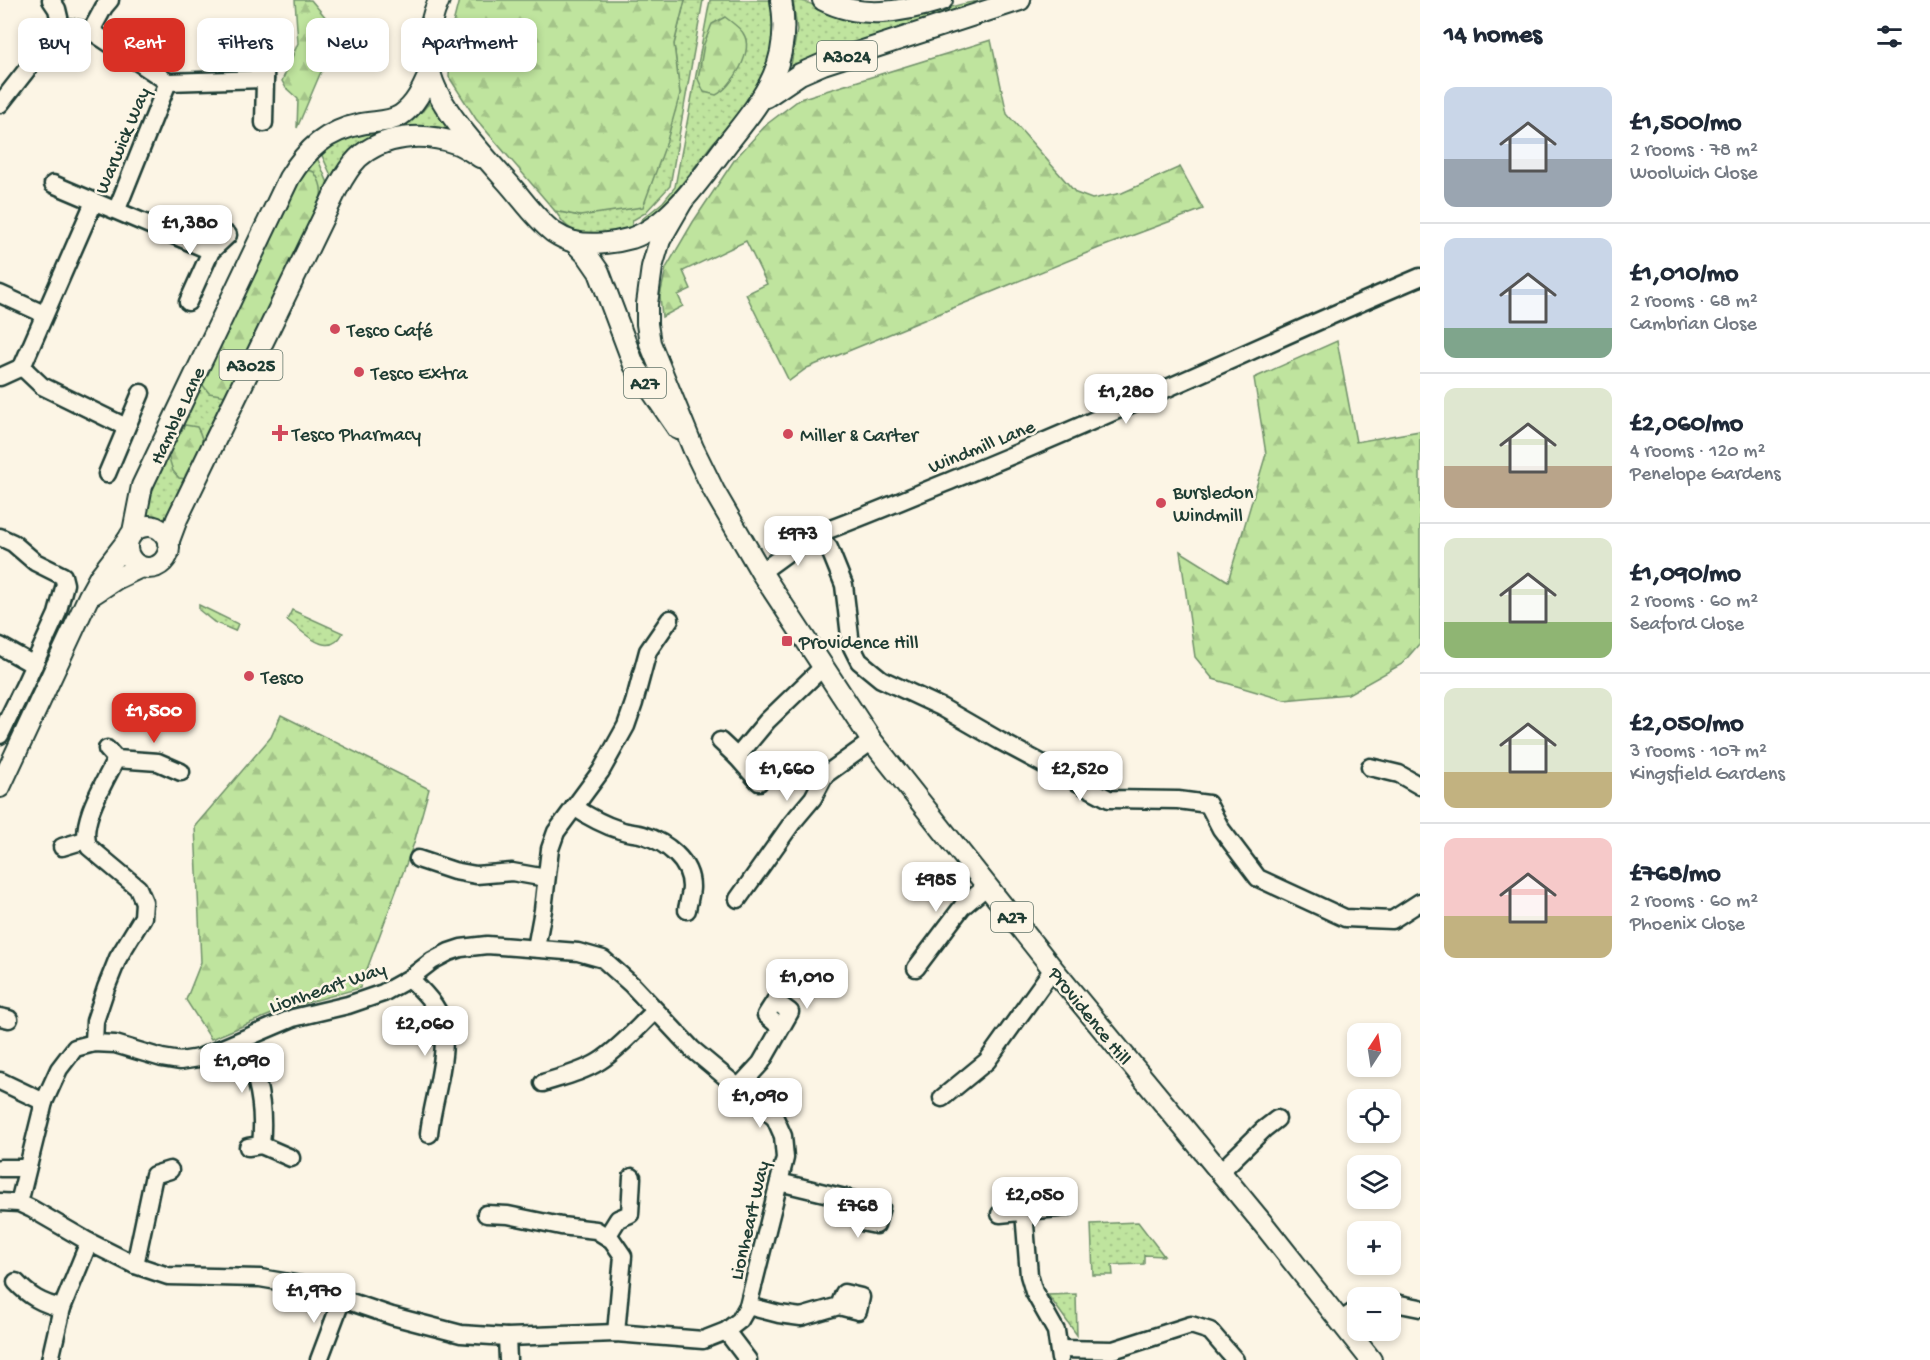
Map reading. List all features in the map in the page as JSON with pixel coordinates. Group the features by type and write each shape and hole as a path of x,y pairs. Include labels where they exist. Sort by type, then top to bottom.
{"main road":[{"path":"421,0 425,18"},
{"path":"433,18 439,0"},
{"path":"430,72 443,102 490,163 534,214 554,233 574,242 609,243 633,237 659,222 682,202 761,100 773,79 779,61 784,23 781,0"},
{"name":"A3024","path":"823,0 851,11 888,13 942,0"},
{"name":"A3024","path":"761,100 800,74 824,64 1020,0"},
{"name":"Hamble Lane","path":"0,787 89,596 100,576 130,536 142,486 289,178 302,156 337,131 361,124 388,121 401,115 414,103 430,72"},
{"name":"A3025","path":"168,543 182,509 347,170 377,145 393,139 413,137 432,137 457,143 490,163"},
{"name":"Providence Hill","path":"682,202 660,240 654,258 647,304 650,343 693,448 761,572 872,741 1053,969 1371,1360"},
{"name":"Providence Hill","path":"574,242 599,272 634,365 659,404 693,448"},
{"path":"145,527 157,528 168,543 168,555 161,564 151,568 141,567 130,560 127,554 130,536 145,527"},
{"path":"89,596 141,567"}],"street":[{"path":"51,0 57,9 59,18"},
{"path":"91,31 110,0"},
{"name":"Warwick Way","path":"53,184 94,202 117,209 168,82 91,31"},
{"path":"0,104 25,72"},
{"path":"264,123 265,72"},
{"path":"168,82 265,79"},
{"name":"Warwick Way","path":"22,368 94,202"},
{"path":"117,209 211,251"},
{"path":"188,302 211,251 228,235"},
{"name":"Windmill Lane","path":"761,572 817,534 1024,451 1299,328 1420,277"},
{"path":"0,294 44,314"},
{"path":"0,377 22,368 42,386 126,427"},
{"path":"107,474 141,393"},
{"path":"817,534 829,548 844,585 851,645 859,661 881,679 941,707 1109,799 1178,800 1208,804 1221,828 1258,878 1345,918 1392,920 1420,902"},
{"path":"0,537 13,543 35,562 63,576 65,584 57,614 0,735"},
{"path":"536,948 550,849 556,832 601,771 626,726 648,651 670,619"},
{"path":"0,646 34,664"},
{"path":"736,757 767,721 823,667"},
{"path":"720,741 759,782"},
{"path":"738,899 792,823 813,798 825,775 872,741"},
{"path":"19,1203 44,1102 59,1069 75,1048 94,1043 95,1021 106,988 118,958 143,917 144,902 138,888 88,847 85,840 91,812 112,754 158,762 181,772"},
{"path":"1370,767 1399,774 1420,786"},
{"path":"574,807 621,831 660,842 674,852 685,866 696,887 687,910"},
{"path":"62,847 85,840"},
{"path":"418,859 454,871 476,875 512,872 546,878"},
{"path":"916,968 962,907 987,886"},
{"name":"Lionheart Way","path":"94,1043 115,1044 180,1061 199,1058 293,1018 363,1001 383,993 410,978 432,961 461,948 487,945 536,948 578,952 603,959 632,985 692,1049 775,1118 783,1136 785,1158 748,1306 740,1320 726,1331"},
{"path":"942,1098 987,1060 1053,969"},
{"path":"410,978 438,1011 442,1026 444,1044 441,1099 429,1134"},
{"path":"543,1083 598,1062 619,1046 655,1011"},
{"path":"738,1088 761,1063 781,1028"},
{"path":"242,1041 252,1061 262,1105 255,1146 291,1158"},
{"path":"0,1081 44,1102"},
{"path":"1220,1172 1277,1119"},
{"path":"0,1168 27,1168"},
{"path":"135,1265 156,1171"},
{"path":"630,1214 632,1177"},
{"path":"779,1182 866,1203"},
{"path":"0,1202 19,1203 135,1265 168,1276 260,1278 301,1285 399,1318 461,1334 507,1337 616,1333 703,1340 726,1331 748,1360"},
{"path":"608,1235 618,1219 646,1206"},
{"path":"1000,1214 1067,1207"},
{"path":"486,1214 509,1210 561,1226 596,1230 608,1235 622,1256 616,1333"},
{"path":"1024,1212 1029,1275 1034,1293 1056,1331 1060,1354 1113,1350 1191,1324 1210,1331 1236,1360"},
{"path":"50,1360 62,1308 89,1242"},
{"path":"21,1292 45,1304 62,1308"},
{"path":"320,1360 342,1299"},
{"path":"1401,1304 1420,1308"},
{"path":"748,1306 801,1317 839,1306"},
{"path":"1340,1321 1347,1316"},
{"path":"507,1337 508,1360"}],"green space":[{"path":"295,0 311,0 326,18 306,18 306,72 321,72 297,128 298,99 282,81 286,72 294,72 294,52 298,43"},
{"path":"459,0 685,0 674,44 680,94 666,144 643,207 580,216 555,211 476,119 449,77 449,72 537,72 537,18 454,18"},
{"path":"685,0 703,0 670,186 645,213 633,220 631,228 598,235 573,231 555,211 580,216 680,94 674,44"},
{"path":"710,0 771,0 773,32 767,64 744,106 671,197 641,223 641,220 663,202 675,187"},
{"path":"793,0 807,2 847,18 882,23 910,19 966,3 994,0 790,71 797,30"},
{"path":"725,17 743,33 746,49 735,77 716,95 704,92 698,79 704,44 712,24"},
{"path":"991,40 1007,114 1076,193 1092,199 1122,193 1180,167 1203,209 1099,248 807,368 789,381 746,294 767,284 746,241 683,271 691,289 678,295 683,306 662,317 660,296 666,268 735,159 767,124 800,99"},
{"path":"430,102 449,127 444,131 416,129 334,182 320,151 362,132 402,125 420,113"},
{"path":"316,155 332,187 167,527 153,521 142,521 146,496 282,205"},
{"path":"307,170 314,172 321,188 316,213 226,396 209,393 202,384 204,378 287,203"},
{"path":"1337,341 1356,442 1420,431 1420,643 1402,664 1348,694 1284,700 1213,679 1195,657 1180,551 1228,581 1266,454 1254,378"},
{"path":"185,425 197,427 202,441 201,453 187,479 179,478 173,471 168,455"},
{"path":"199,605 238,624 235,631 214,622 199,610"},
{"path":"292,610 343,633 337,641 330,644 315,641 287,620"},
{"path":"281,715 429,789 414,843 360,988 284,1009 211,1039 186,1000 201,962 195,826 271,737"},
{"path":"1138,1222 1164,1256 1144,1255 1144,1264 1112,1265 1113,1275 1093,1275 1091,1224"},
{"path":"1076,1294 1077,1335 1048,1295"}],"place":[{"name":"Tesco Café","path":"335,329"},
{"name":"Tesco Extra","path":"359,372"},
{"name":"Tesco Pharmacy","path":"280,433"},
{"name":"Miller & Carter","path":"788,434"},
{"name":"Bursledon Windmill","path":"1161,503"},
{"name":"Providence Hill","path":"787,641"},
{"name":"Tesco","path":"249,676"}]}
